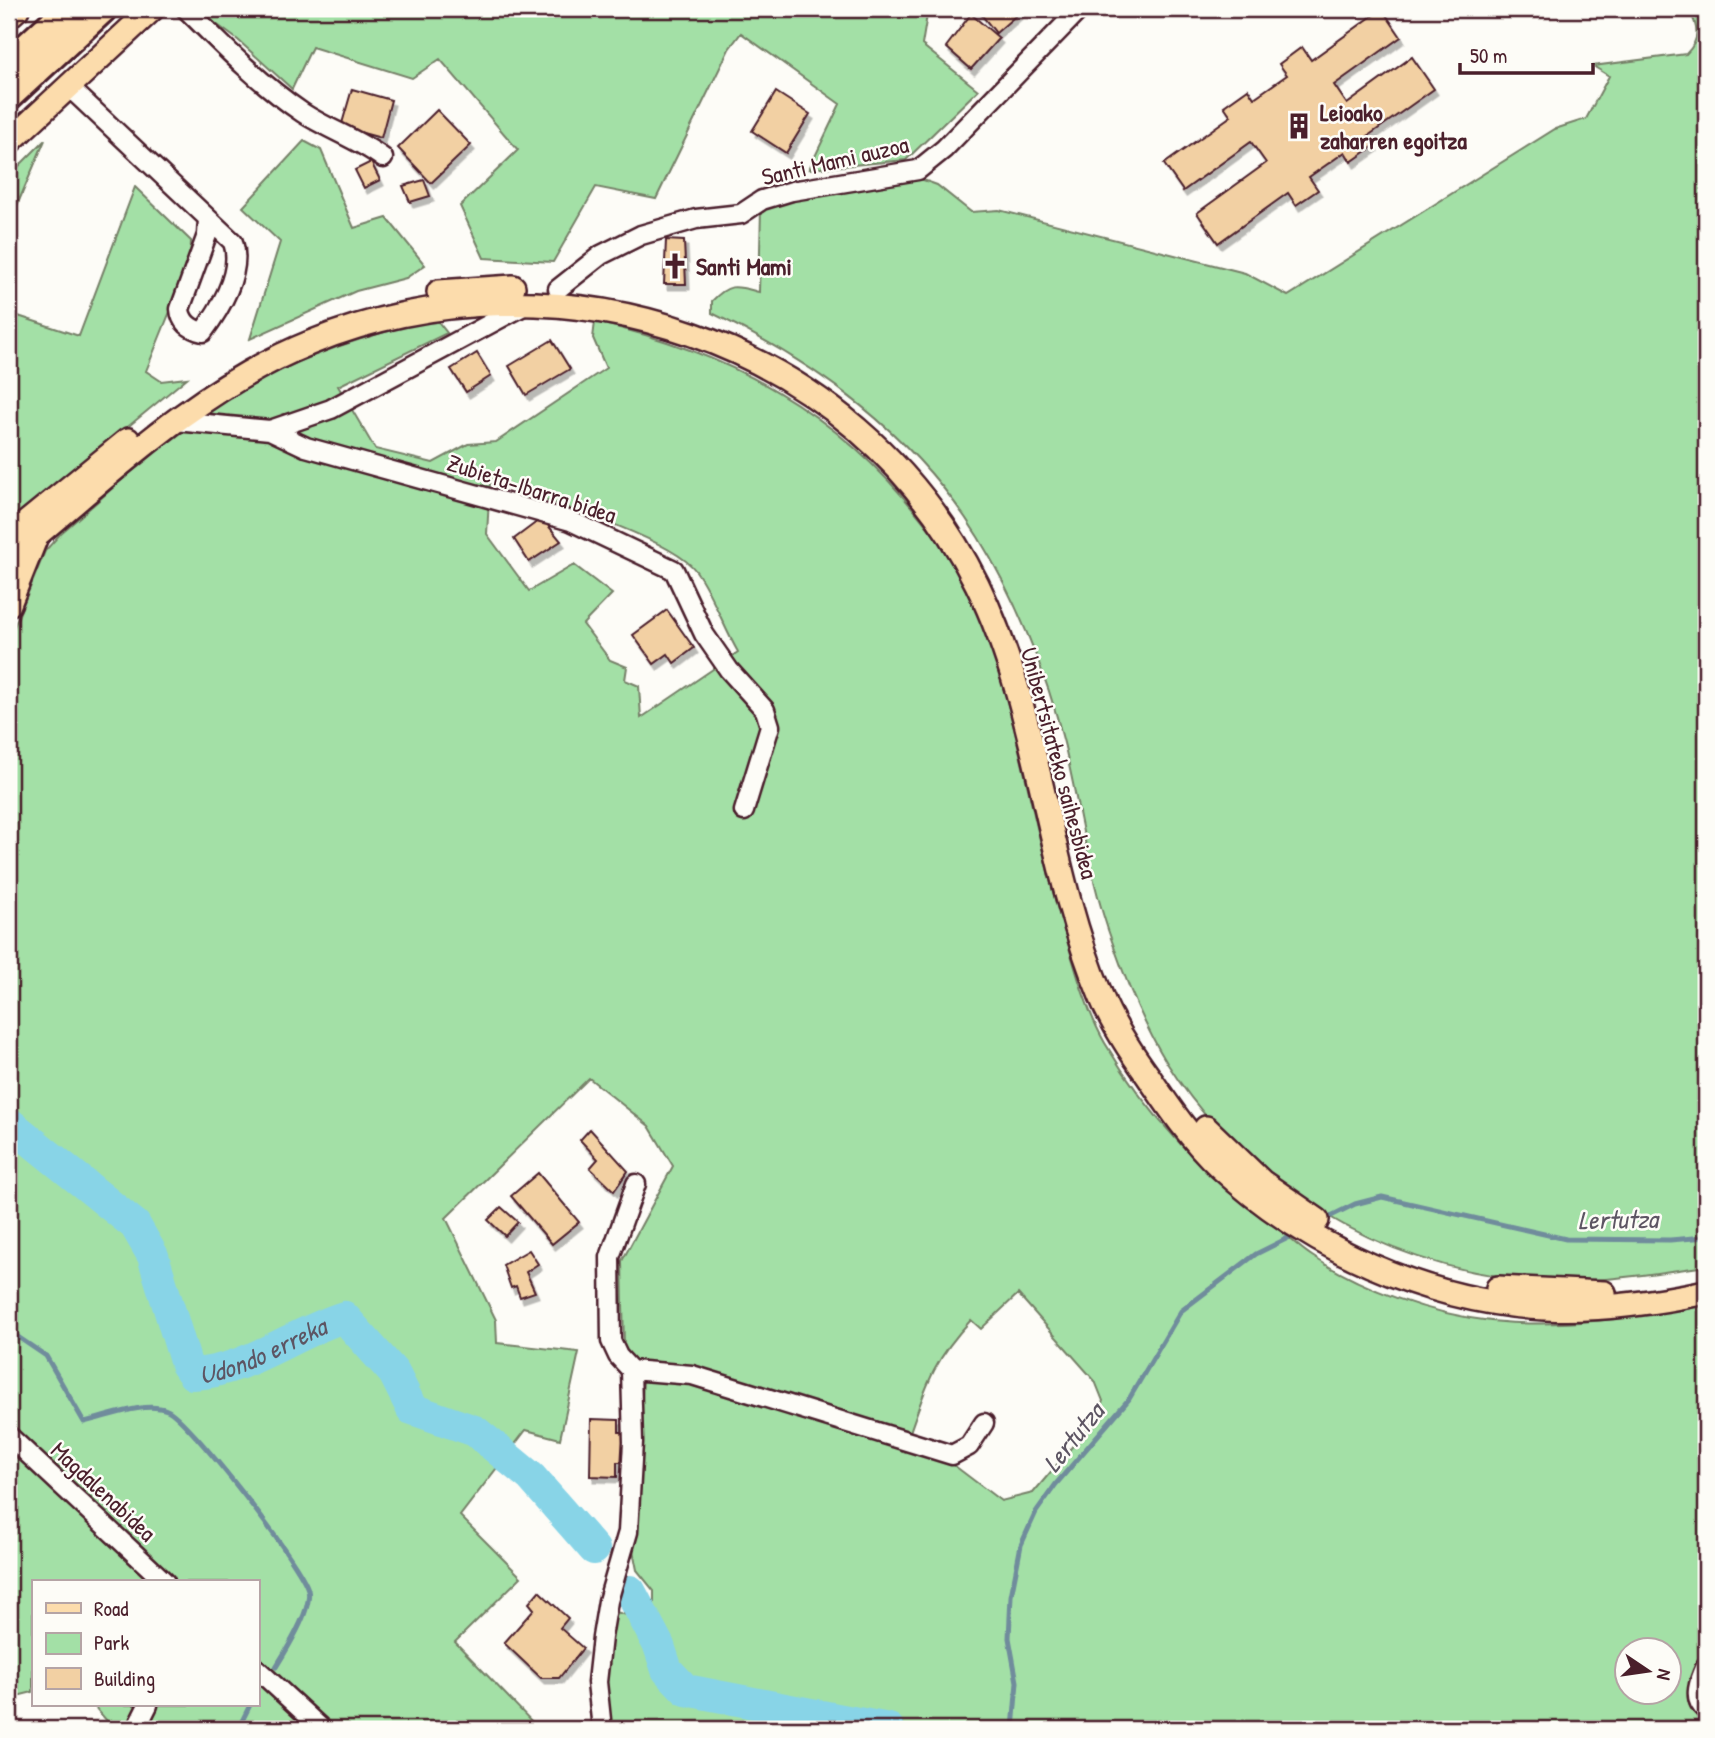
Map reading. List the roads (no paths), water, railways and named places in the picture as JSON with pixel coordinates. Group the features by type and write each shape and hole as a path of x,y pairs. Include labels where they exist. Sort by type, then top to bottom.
{"highway":[{"path":"9,63 68,9"},
{"path":"9,96 103,9"}],"main road":[{"path":"9,16 17,9"},
{"path":"9,142 152,9"},
{"path":"9,148 49,106"},
{"name":"Unibertsitateko saihesbidea","path":"9,537 163,412 212,376 307,328 363,308 422,294 469,287 558,289 677,312 729,332 782,358 836,393 876,426 912,463 965,533 1006,618 1046,740 1092,926 1121,1005 1156,1065 1186,1106 1227,1152 1327,1227 1382,1255 1449,1277 1501,1289 1597,1293 1660,1287 1706,1277"},
{"name":"Unibertsitateko saihesbidea","path":"9,558 176,421 248,372 308,343 375,320 428,307 532,302 577,306 668,326 714,341 764,365 842,416 911,483 946,531 977,584 1026,719 1073,907 1101,998 1132,1053 1173,1113 1218,1166 1273,1210 1327,1243 1432,1288 1497,1303 1543,1308 1609,1307 1706,1292"},
{"path":"9,604 36,535"}],"street":[{"path":"186,9 285,100 330,129 363,143 383,158"},
{"name":"Santi Mami auzoa","path":"558,289 601,255 641,235 696,219 741,214 762,200 792,191 918,170 944,149 1080,9"},
{"path":"69,88 233,242 238,256 225,298 203,332 194,330 181,318 180,309 207,235 208,219"},
{"path":"176,421 270,430 331,409 532,302"},
{"name":"Zubieta-Ibarra bidea","path":"270,430 306,447 571,521 674,570 704,634 729,670 765,710 770,726 744,811"},
{"path":"602,1729 597,1682 602,1637 628,1532 632,1442 631,1370 618,1356 611,1340 610,1257 636,1185"},
{"path":"631,1370 660,1370 692,1375 952,1455 969,1446 984,1423"},
{"name":"Magdalenabidea","path":"9,1436 163,1580"},
{"path":"1706,1665 1699,1683 1698,1697 1706,1710"},
{"path":"259,1671 321,1729"},
{"path":"136,1729 148,1706"}],"waterway":[{"name":"Udondo erreka","path":"9,1123 135,1225 153,1256 186,1364 193,1374 212,1372 251,1359 344,1317 394,1373 412,1409 475,1431 531,1477 594,1549"},
{"name":"Lertutza","path":"1329,1217 1355,1204 1382,1197 1566,1239 1670,1240 1706,1237"},
{"name":"Lertutza","path":"1013,1729 1017,1682 1009,1638 1011,1596 1021,1545 1036,1512 1056,1484 1129,1399 1181,1311 1256,1254 1294,1235"},
{"path":"9,1323 15,1335 46,1356 84,1422 148,1407 167,1410 197,1438 243,1494 287,1553 308,1590 303,1618 276,1667"},
{"name":"Udondo erreka","path":"630,1591 659,1646 667,1670 686,1690 889,1729"},
{"path":"238,1729 250,1706"}],"place":[{"name":"Leioako zaharren egoitza","path":"1299,126"},
{"name":"Santi Mami","path":"675,266"}]}
